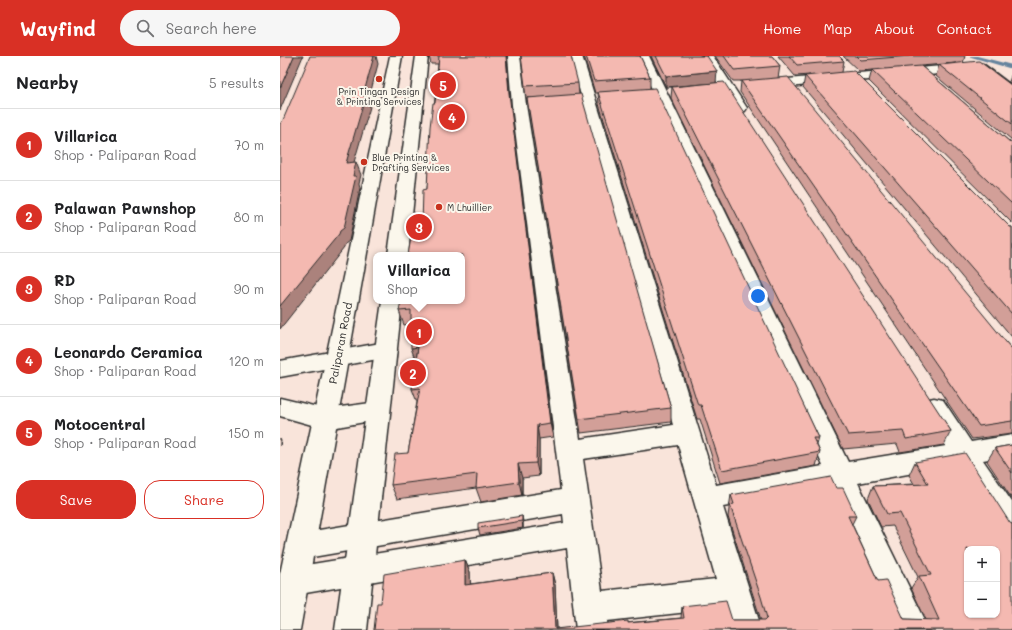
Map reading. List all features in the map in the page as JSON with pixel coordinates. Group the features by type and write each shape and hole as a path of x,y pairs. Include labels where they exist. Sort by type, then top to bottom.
{"street":[{"name":"Paliparan Road","path":"284,630 396,56"},
{"path":"398,252 422,56"},
{"path":"514,56 527,104 575,500 591,619 735,592"},
{"path":"576,56 746,630"},
{"path":"643,56 914,630"},
{"path":"707,56 734,88 749,122"},
{"path":"839,61 867,89"},
{"path":"778,67 796,89"},
{"path":"734,88 796,89 855,78 978,67 1012,92"},
{"path":"921,72 933,82"},
{"path":"351,630 364,536 392,304"},
{"path":"280,369 386,350"},
{"path":"926,393 1012,526"},
{"path":"280,407 326,419 378,411"},
{"path":"569,451 688,434"},
{"path":"707,498 1012,445"},
{"path":"301,546 575,500"},
{"path":"294,581 580,533"}],"building":[{"path":"280,56 294,56 280,88"},
{"path":"310,56 374,56 363,96 366,95 346,163 356,162 353,176 356,176 344,228 280,306 280,124"},
{"path":"439,56 506,56 509,93 550,423 537,425 536,463 518,464 519,482 476,488 477,474 391,485 395,454 408,453 420,388 412,389 418,347 411,348 411,310 399,311 400,304 465,304 465,252 409,252 413,226 422,225 423,190 427,189 430,127 433,103 435,103"},
{"path":"521,56 571,56 578,83 525,86"},
{"path":"586,56 640,56 650,77 594,81"},
{"path":"656,56 707,56 717,71 666,76"},
{"path":"724,56 772,56 780,66 734,70"},
{"path":"789,56 839,56 844,61 797,65"},
{"path":"857,56 910,56 861,60"},
{"path":"979,61 1012,85 1012,124 939,65"},
{"path":"921,66 1010,142 1012,142 1012,204 872,70"},
{"path":"854,71 1010,227 1012,227 1012,314 805,76"},
{"path":"788,77 1012,348 1012,421 979,426 741,81"},
{"path":"724,82 951,431 906,439 903,431 848,435 672,87"},
{"path":"655,88 819,438 813,438 820,452 722,470 701,405 698,405 598,92"},
{"path":"581,94 671,408 579,419 527,98"},
{"path":"1012,445 1012,473 995,448"},
{"path":"965,453 1012,524 1012,630 374,630 377,603 381,603 384,574 465,560 465,585 552,573 555,629 628,621 628,623 684,618 682,606 726,601 732,620 765,620 767,618 761,597 730,505 734,504 731,495 831,477 836,488 843,488 856,516 848,516 878,581 886,580 904,619 939,620 919,576 931,575 900,513 887,514 873,486 928,484 915,462"},
{"path":"522,516 522,521 478,528 478,523"}],"waterway":[{"path":"971,56 1012,67"}],"place":[{"name":"Prin Tingan Design & Printing Services","path":"379,79"},
{"name":"Motocentral","path":"443,85"},
{"name":"Leonardo Ceramica","path":"452,117"},
{"name":"Blue Printing & Drafting Services","path":"364,162"},
{"name":"M Lhuillier","path":"439,207"},
{"name":"RD","path":"419,227"},
{"name":"Villarica","path":"419,332"},
{"name":"Palawan Pawnshop","path":"413,373"}]}
